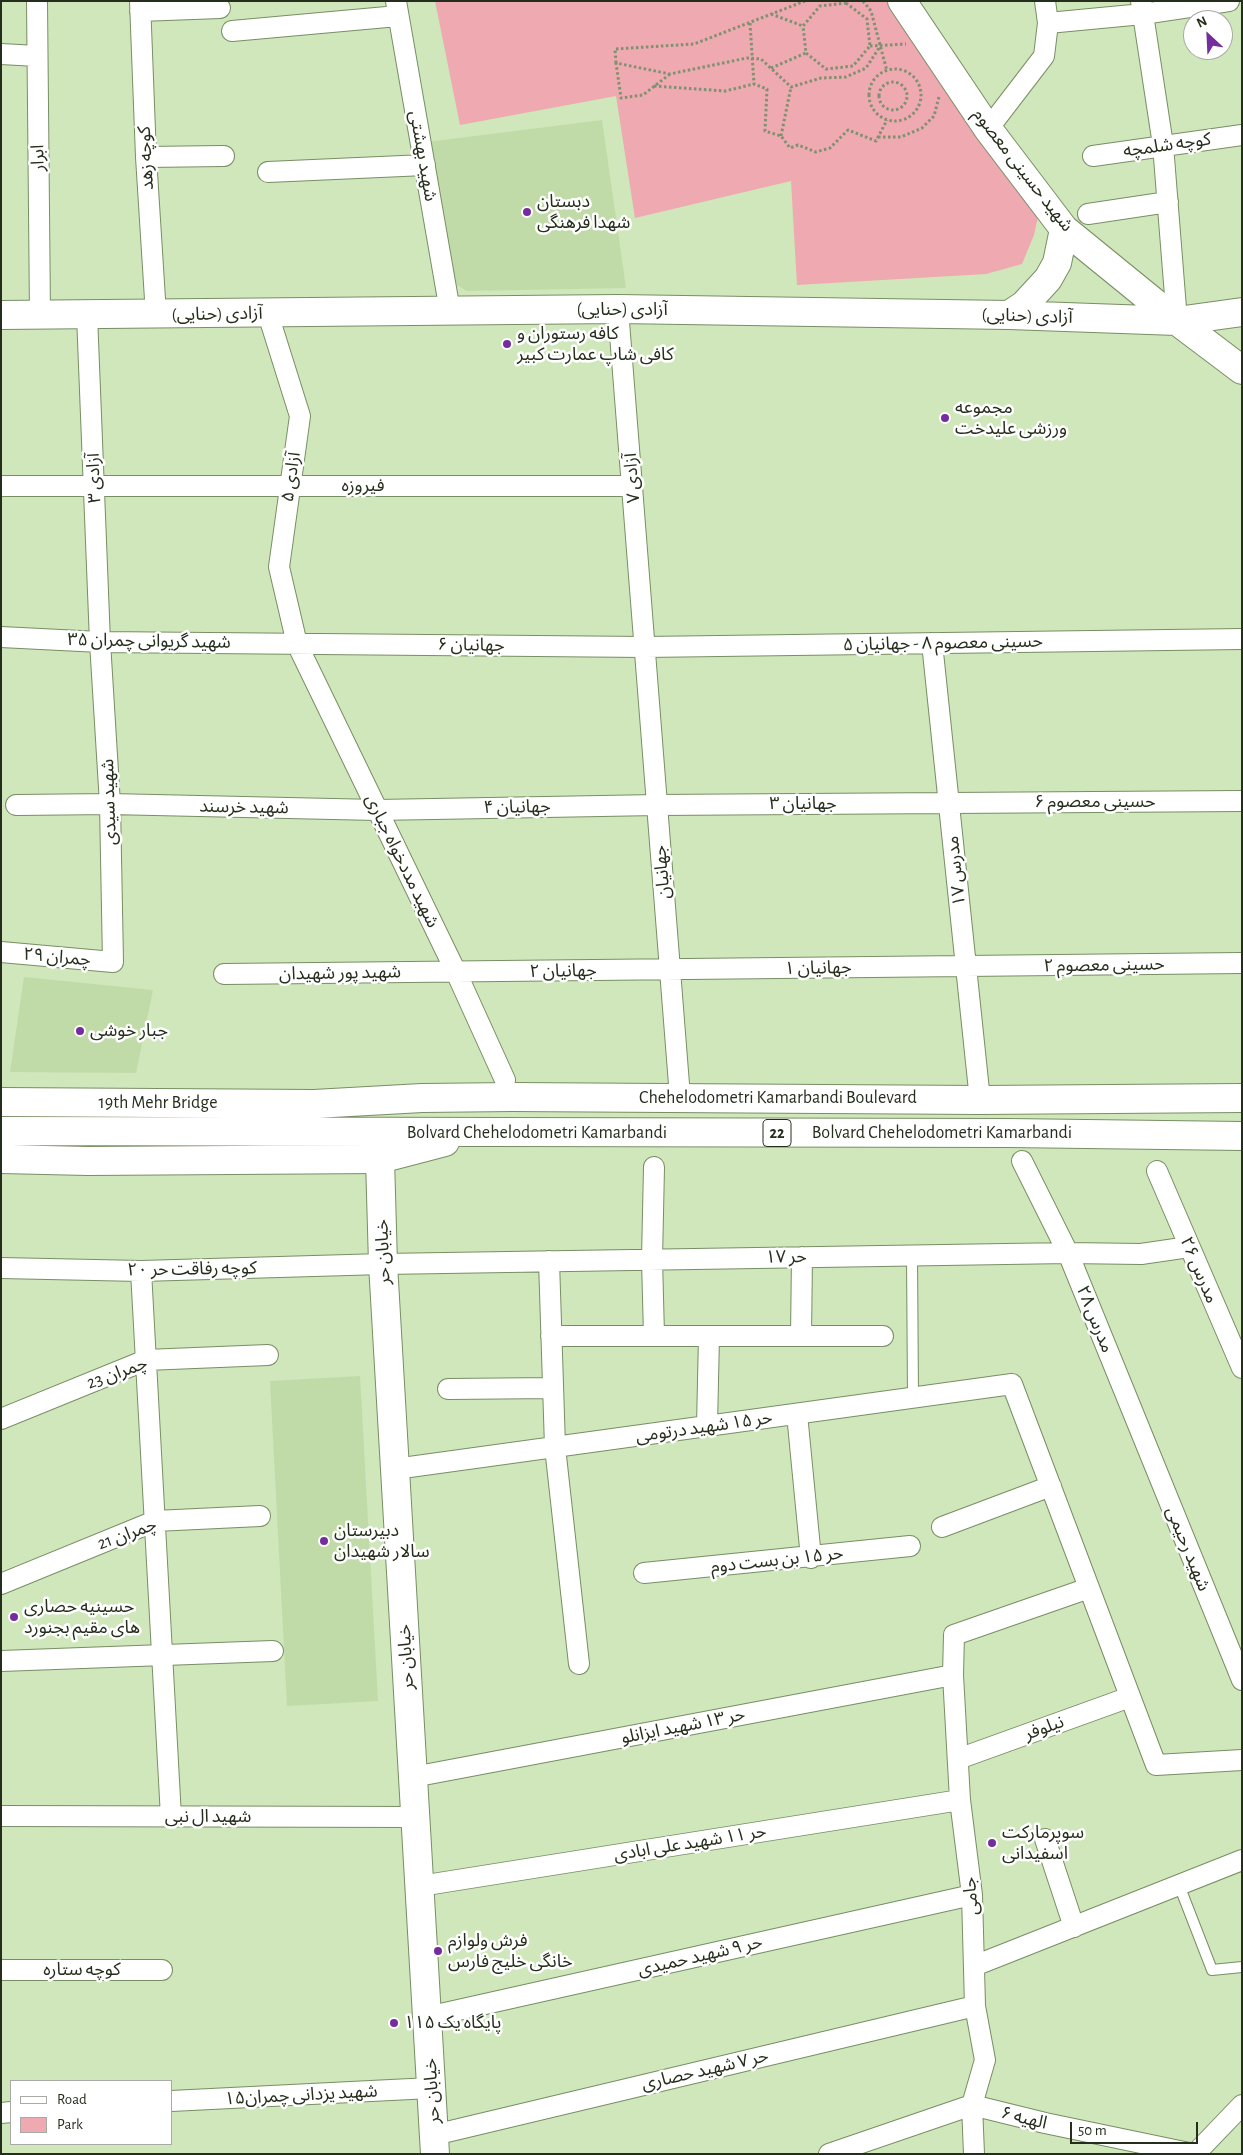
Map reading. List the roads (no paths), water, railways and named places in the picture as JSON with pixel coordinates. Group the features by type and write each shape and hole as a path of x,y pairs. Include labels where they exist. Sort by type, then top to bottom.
{"main road":[{"name":"شهید حسینی معصوم","path":"902,1 988,129 1064,228 1177,321 1242,370"},
{"path":"1009,315 1024,306 1037,294 1048,279 1056,264 1064,228"},
{"name":"آزادی (حنایی)","path":"1,315 268,314 618,309 1009,315 1177,321 1242,312"},
{"path":"1,1086 314,1086 422,1098"},
{"name":"Chehelodometri Kamarbandi Boulevard","path":"314,1104 422,1098 680,1097 980,1100 1242,1098"},
{"name":"19th Mehr Bridge","path":"1,1102 314,1104"},
{"name":"19th Mehr Bridge","path":"1,1131 313,1132"},
{"name":"Bolvard Chehelodometri Kamarbandi","path":"313,1132 1008,1133 1242,1136"},
{"path":"1,1159 88,1161 380,1159 481,1132"},
{"name":"خیابان حر","path":"380,1159 383,1264 435,2144"}],"street":[{"name":"ابرار","path":"36,1 40,315"},
{"path":"988,129 1044,56 1048,23 1045,1"},
{"path":"1048,23 1142,8 1229,1"},
{"path":"140,6 220,8"},
{"name":"کوچه زهد","path":"140,6 146,156 156,315"},
{"path":"1142,8 1163,145 1177,321"},
{"path":"232,31 397,9"},
{"name":"شهید بهشتی","path":"397,9 450,311"},
{"path":"1,54 37,56"},
{"name":"کوچه شلمچه","path":"1092,156 1242,135"},
{"path":"146,156 224,156"},
{"path":"268,172 424,165"},
{"path":"1088,214 1168,202"},
{"name":"آزادی ۷","path":"618,309 645,647"},
{"name":"آزادی ۵","path":"268,314 300,416 279,567 297,644"},
{"name":"آزادی ۳","path":"87,315 100,642"},
{"name":"فیروزه","path":"1,486 632,486"},
{"name":"شهید گریوانی چمران ۳۵","path":"1,638 100,642 297,644"},
{"name":"حسینی معصوم ۸ - جهانیان ۵","path":"645,647 1242,640"},
{"name":"شهید سیدی","path":"100,642 110,804 113,962"},
{"name":"مدرس ۱۷","path":"932,643 980,1100"},
{"name":"جهانیان ۶","path":"297,644 645,647"},
{"name":"شهید مددخواه جباری","path":"297,644 456,972 505,1080"},
{"name":"جهانیان","path":"645,647 680,1097"},
{"name":"حسینی معصوم ۶","path":"949,803 1242,801"},
{"name":"جهانیان ۳","path":"657,805 949,803"},
{"name":"شهید خرسند","path":"16,805 110,804 377,810"},
{"name":"جهانیان ۴","path":"377,810 657,805"},
{"name":"چمران ۲۹","path":"1,952 113,962"},
{"name":"حسینی معصوم ۲","path":"966,966 1242,963"},
{"name":"جهانیان ۱","path":"670,970 966,966"},
{"name":"جهانیان ۲","path":"456,972 670,970"},
{"name":"شهید پور شهیدان","path":"224,974 456,972"},
{"name":"مدرس ۲۸","path":"1022,1161 1068,1253 1160,1479"},
{"path":"654,1167 652,1259 654,1336"},
{"name":"مدرس ۲۶","path":"1157,1171 1242,1368"},
{"name":"حر ۱۷","path":"383,1264 912,1255 1141,1254 1189,1247"},
{"path":"801,1336 802,1257"},
{"path":"549,1261 555,1447 580,1664"},
{"name":"کوچه رفاقت حر ۲۰","path":"1,1268 141,1271 383,1264"},
{"path":"141,1271 171,1817"},
{"path":"551,1336 883,1336"},
{"path":"707,1426 709,1336"},
{"name":"چمران 23","path":"1,1419 146,1360 268,1355"},
{"name":"حر ۱۵ شهید درتومی","path":"395,1469 1012,1384 1051,1486"},
{"path":"448,1389 553,1388"},
{"path":"797,1414 811,1558"},
{"name":"شهید رحیمی","path":"1160,1479 1242,1680"},
{"path":"942,1527 1051,1486 1156,1764 1242,1760"},
{"name":"چمران 21","path":"1,1584 155,1521 260,1516"},
{"name":"حر ۱۵ بن بست دوم","path":"644,1573 811,1558 910,1546"},
{"name":"جامی","path":"974,2154 972,2105 985,2060 976,2006 972,1895 960,1800 953,1675 954,1635 1089,1588"},
{"path":"1,1661 273,1651"},
{"name":"حر ۱۳ شهید ایزانلو","path":"413,1777 953,1675"},
{"name":"نیلوفر","path":"958,1759 1130,1697"},
{"name":"حر ۱۱ شهید علی ابادی","path":"420,1886 960,1800"},
{"name":"شهید ال نبی","path":"1,1816 416,1817"},
{"path":"1045,1839 1074,1927"},
{"path":"974,1966 1242,1860"},
{"name":"حر ۹ شهید حمیدی","path":"427,2016 972,1895"},
{"name":"کوچه ستاره","path":"1,1970 162,1970"},
{"name":"حر ۷ شهید حصاری","path":"435,2144 976,2006"},
{"name":"شهید یزدانی چمران۱۵","path":"172,2101 432,2088"},
{"path":"829,2154 972,2105"},
{"name":"الهیه ۶","path":"972,2105 1045,2123 1195,2154"},
{"path":"1195,2154 1242,2105"}],"lane":[{"path":"912,1255 913,1398"},
{"path":"1179,1885 1212,1970 1242,1967"}],"place":[{"name":"دبستان شهدا فرهنگی","path":"527,212"},
{"name":"کافه رستوران و کافی شاپ عمارت کبیر","path":"507,344"},
{"name":"مجموعه ورزشی علیدخت","path":"945,418"},
{"name":"جبار خوشی","path":"80,1031"},
{"name":"دبیرستان سالار شهیدان","path":"324,1541"},
{"name":"حسینیه حصاری های مقیم بجنورد","path":"14,1617"},
{"name":"سوپرمارکت اسفیدانی","path":"992,1843"},
{"name":"فرش و‌لوازم خانگی خلیج فارس","path":"438,1951"},
{"name":"پایگاه یک ۱۱۵","path":"394,2023"}]}
